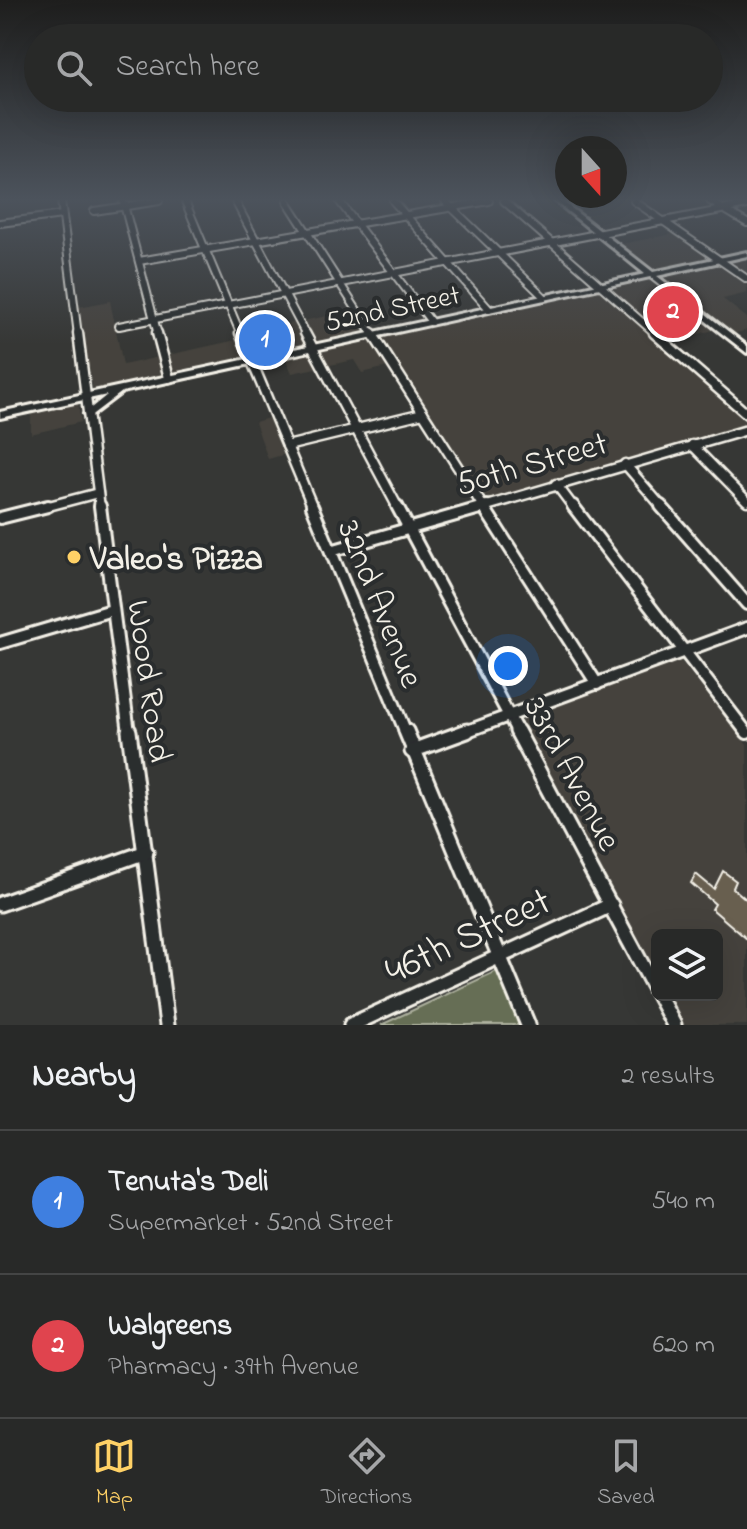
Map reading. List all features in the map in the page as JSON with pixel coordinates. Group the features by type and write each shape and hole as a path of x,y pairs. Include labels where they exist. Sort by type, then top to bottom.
{"main road":[{"path":"618,249 747,350"},
{"name":"52nd Street","path":"0,415 747,254"},
{"path":"89,414 122,388"}],"street":[{"name":"Wood Road","path":"67,249 167,1025"},
{"path":"136,249 169,378"},
{"path":"139,261 205,249"},
{"name":"32nd Avenue","path":"205,249 528,1025"},
{"name":"33rd Avenue","path":"261,249 651,982"},
{"path":"318,249 597,684"},
{"path":"376,249 431,322"},
{"path":"435,249 489,309"},
{"path":"494,249 544,297"},
{"path":"119,326 520,249"},
{"path":"558,249 747,414"},
{"path":"704,249 747,279"},
{"path":"287,446 423,413"},
{"name":"50th Street","path":"331,551 747,430"},
{"path":"692,445 747,501"},
{"path":"625,464 747,604"},
{"path":"556,484 747,733"},
{"path":"0,518 98,493"},
{"path":"0,643 112,610"},
{"path":"412,751 747,628"},
{"path":"0,904 146,852"},
{"name":"46th Street","path":"351,1025 611,905"},
{"name":"33rd Avenue","path":"661,1001 674,1025"}],"shaded area":[{"path":"628,249 699,249 711,257 654,269"},
{"path":"747,259 747,293 723,299 747,318 747,330 733,334 663,278"},
{"path":"650,280 714,330 662,343 747,419 747,425 490,499 479,493 396,365 362,373 354,360 292,373 285,358"},
{"path":"110,301 123,365 241,339 239,334 352,311 366,333 93,391 79,307"},
{"path":"78,403 81,422 31,434 31,412"},
{"path":"272,417 286,454 268,459 255,422"},
{"path":"680,660 747,745 747,1025 679,1025 666,1001 723,1001 723,929 651,929 651,973 519,724 522,719"}],"green space":[{"path":"501,969 523,1025 381,1025"}],"building":[{"path":"273,330 281,345 257,352 249,335"},
{"path":"723,871 736,881 733,888 747,900 747,939 712,909 715,904 691,883 696,874 714,889"}],"place":[{"name":"Walgreens","path":"673,312"},
{"name":"Tenuta's Deli","path":"265,340"},
{"name":"Valeo's Pizza","path":"74,557"}]}
